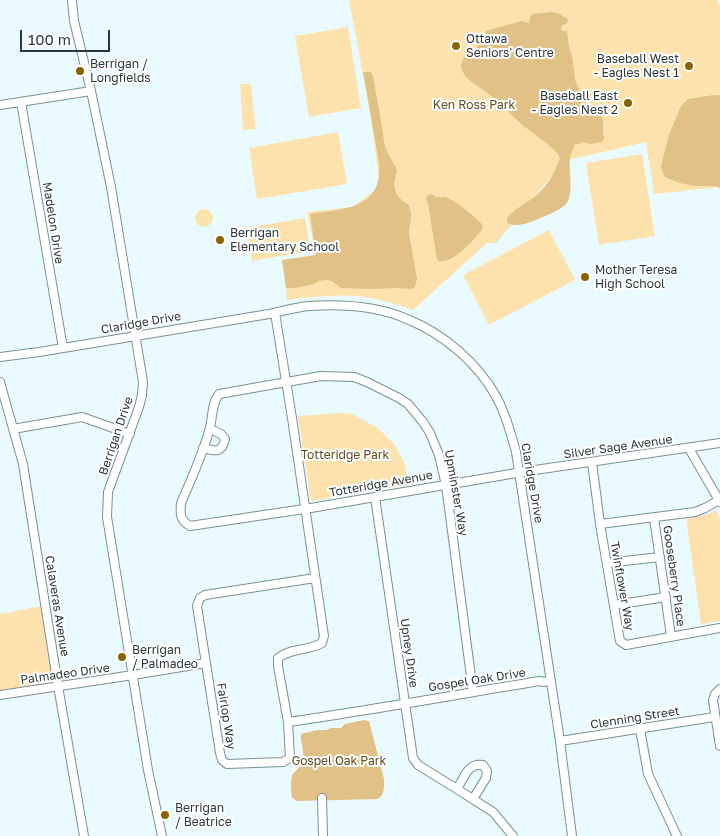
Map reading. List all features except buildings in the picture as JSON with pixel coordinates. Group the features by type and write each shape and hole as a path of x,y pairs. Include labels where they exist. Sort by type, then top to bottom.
{"street":[{"name":"Berrigan Drive","path":"72,0 79,44 111,187 143,382 139,408 108,492 107,506 108,526 148,770 162,836"},
{"name":"Berrigan Drive","path":"74,16 76,0"},
{"path":"0,105 91,91"},
{"name":"Madelon Drive","path":"21,102 63,348"},
{"name":"Claridge Drive","path":"0,357 310,306 356,306 406,318 426,328 459,351 472,364 496,397 512,434 520,472 560,741 572,836"},
{"name":"Fairlop Way","path":"275,313 324,636 322,644 316,647 284,653 278,658 288,722 290,758 283,762 226,764 222,760 220,753 197,606 200,598 205,594 315,578"},
{"name":"Upminster Way","path":"210,429 215,399 219,394 321,376 354,377 408,404 430,433 439,454 446,485 473,692"},
{"name":"Calaveras Avenue","path":"0,382 23,464 84,836"},
{"path":"13,429 82,417 130,434"},
{"path":"203,448 216,451 221,449 224,444 225,439 221,434 210,429"},
{"name":"Totteridge Avenue","path":"210,429 181,504 180,512 184,522 190,526 305,509 520,472"},
{"name":"Silver Sage Avenue","path":"520,472 720,443"},
{"path":"600,524 695,512 719,501 690,448"},
{"name":"Twinflower Way","path":"592,462 600,524 620,641 632,644 720,628"},
{"name":"Upney Drive","path":"375,497 414,758 418,765 493,812 513,836"},
{"name":"Gooseberry Place","path":"654,518 671,636"},
{"path":"607,563 660,557"},
{"path":"614,605 666,597"},
{"name":"Palmadeo Drive","path":"0,695 133,676 206,663"},
{"name":"Gospel Oak Drive","path":"288,722 550,680"},
{"path":"717,692 713,700 714,717 720,746"},
{"name":"Clenning Street","path":"560,741 714,717"},
{"path":"640,729 648,774 677,836"},
{"path":"457,789 472,766 476,764 483,765 487,771 486,778 473,799"},
{"path":"322,798 324,836"}],"green space":[{"name":"Ken Ross Park","path":"349,0 717,0 720,5 720,187 654,194 646,142 564,161 496,243 487,243 413,310 360,296 323,296 287,300 285,262 316,255 307,212 353,207 380,186 370,111"},
{"path":"551,12 561,14 567,18 568,21 562,25 561,29 567,31 575,80 580,91 579,98 580,101 601,115 605,138 602,142 590,144 581,142 580,144 575,144 570,157 570,196 565,205 533,221 513,225 507,222 507,218 542,190 553,175 560,158 550,146 469,79 461,68 461,64 466,56 473,54 486,31 521,21 529,23 530,17 533,14"},
{"path":"348,27 361,108 309,117 295,36"},
{"path":"363,72 371,72 373,76 385,147 397,170 394,183 395,190 401,200 408,204 411,211 409,234 417,279 415,287 412,289 341,288 332,281 326,280 301,287 286,288 282,260 316,255 310,214 348,208 359,204 375,190 379,178 379,163"},
{"path":"240,84 251,84 256,129 243,130"},
{"path":"720,95 720,188 679,183 665,177 661,166 669,135 681,106 688,99"},
{"path":"338,132 347,184 257,199 249,148"},
{"path":"642,154 655,236 599,245 586,163"},
{"path":"430,194 453,201 471,214 483,226 482,230 463,250 445,261 437,260 426,200"},
{"path":"200,209 208,209 213,214 211,225 200,227 195,222 195,214"},
{"path":"305,218 311,251 252,261 246,228"},
{"path":"549,230 575,280 489,325 463,275"},
{"name":"Totteridge Park","path":"352,414 378,428 394,444 404,462 409,485 311,501 298,416"},
{"path":"716,510 720,519 720,621 701,624 686,519 708,514"},
{"path":"42,606 51,681 0,693 0,614"},
{"name":"Gospel Oak Park","path":"364,720 369,721 384,779 382,795 378,799 297,801 292,798 292,777 303,761 301,734 317,730 341,728 345,724"}],"place":[{"name":"Ottawa Seniors' Centre","path":"456,46"},
{"name":"Baseball West - Eagles Nest 1","path":"689,66"},
{"name":"Berrigan / Longfields","path":"80,71"},
{"name":"Baseball East - Eagles Nest 2","path":"628,103"},
{"name":"Berrigan Elementary School","path":"220,240"},
{"name":"Mother Teresa High School","path":"585,277"},
{"name":"Berrigan / Palmadeo","path":"122,657"},
{"name":"Berrigan / Beatrice","path":"165,815"}]}
